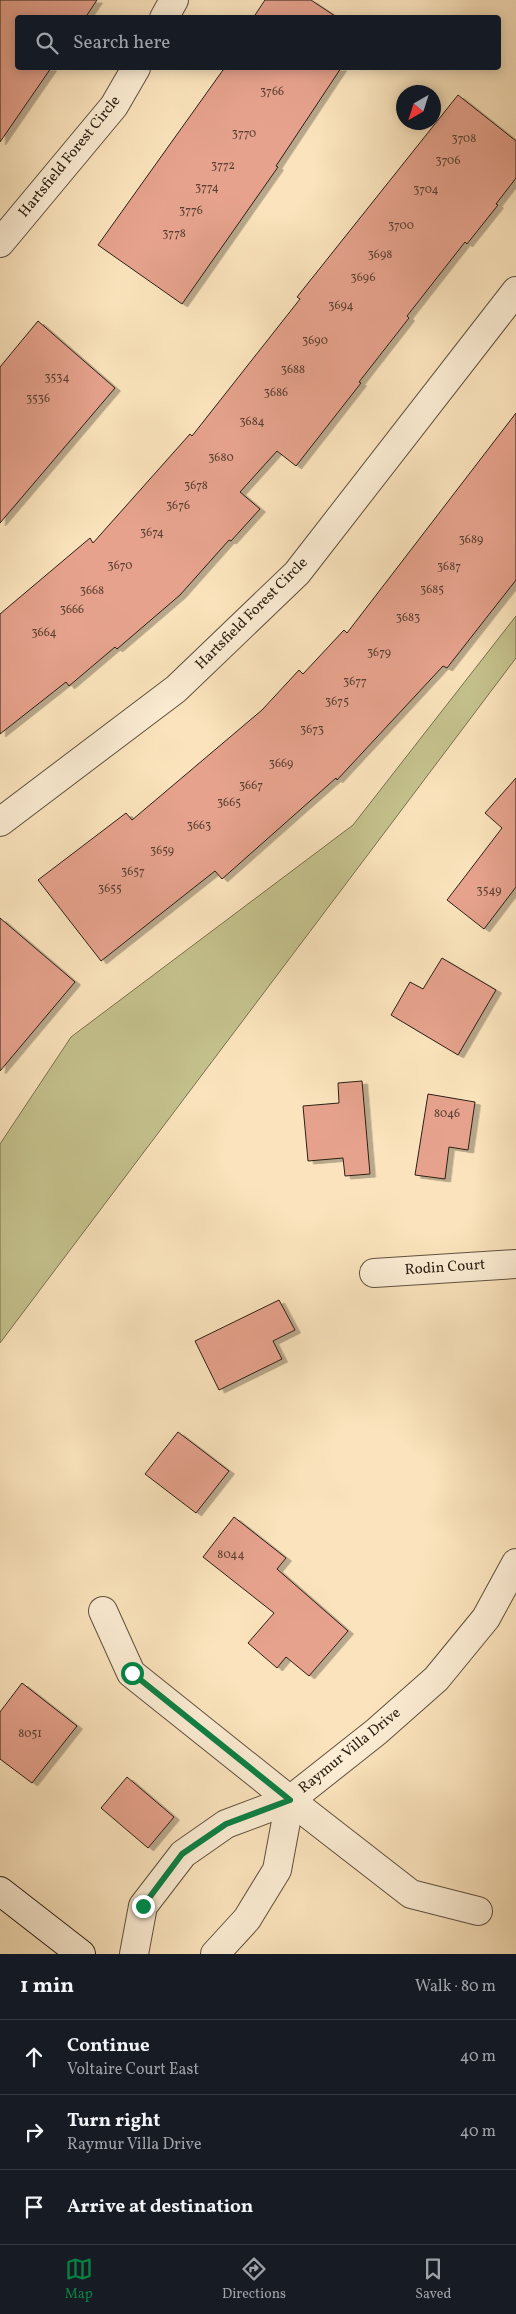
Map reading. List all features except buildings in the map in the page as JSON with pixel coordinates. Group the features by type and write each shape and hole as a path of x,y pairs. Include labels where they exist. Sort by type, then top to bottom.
{"street":[{"path":"166,15 174,0"},
{"name":"Hartsfield Forest Circle","path":"0,243 114,106 135,70"},
{"name":"Hartsfield Forest Circle","path":"0,822 176,689 297,573 516,291"},
{"name":"Rodin Court","path":"374,1273 516,1264"},
{"name":"Raymur Villa Drive","path":"134,1954 143,1906 182,1854 226,1824 290,1800 376,1732 436,1679 486,1618 516,1563"},
{"path":"103,1611 132,1673 290,1800 411,1894 478,1911"},
{"path":"215,1954 247,1919 277,1870 290,1800"},
{"path":"0,1891 81,1954"}],"shaded area":[{"path":"516,616 516,658 0,1343 0,1144 71,1037 353,825"}],"route":[{"path":"132,1673 290,1800 226,1824 182,1854 143,1906"}]}
